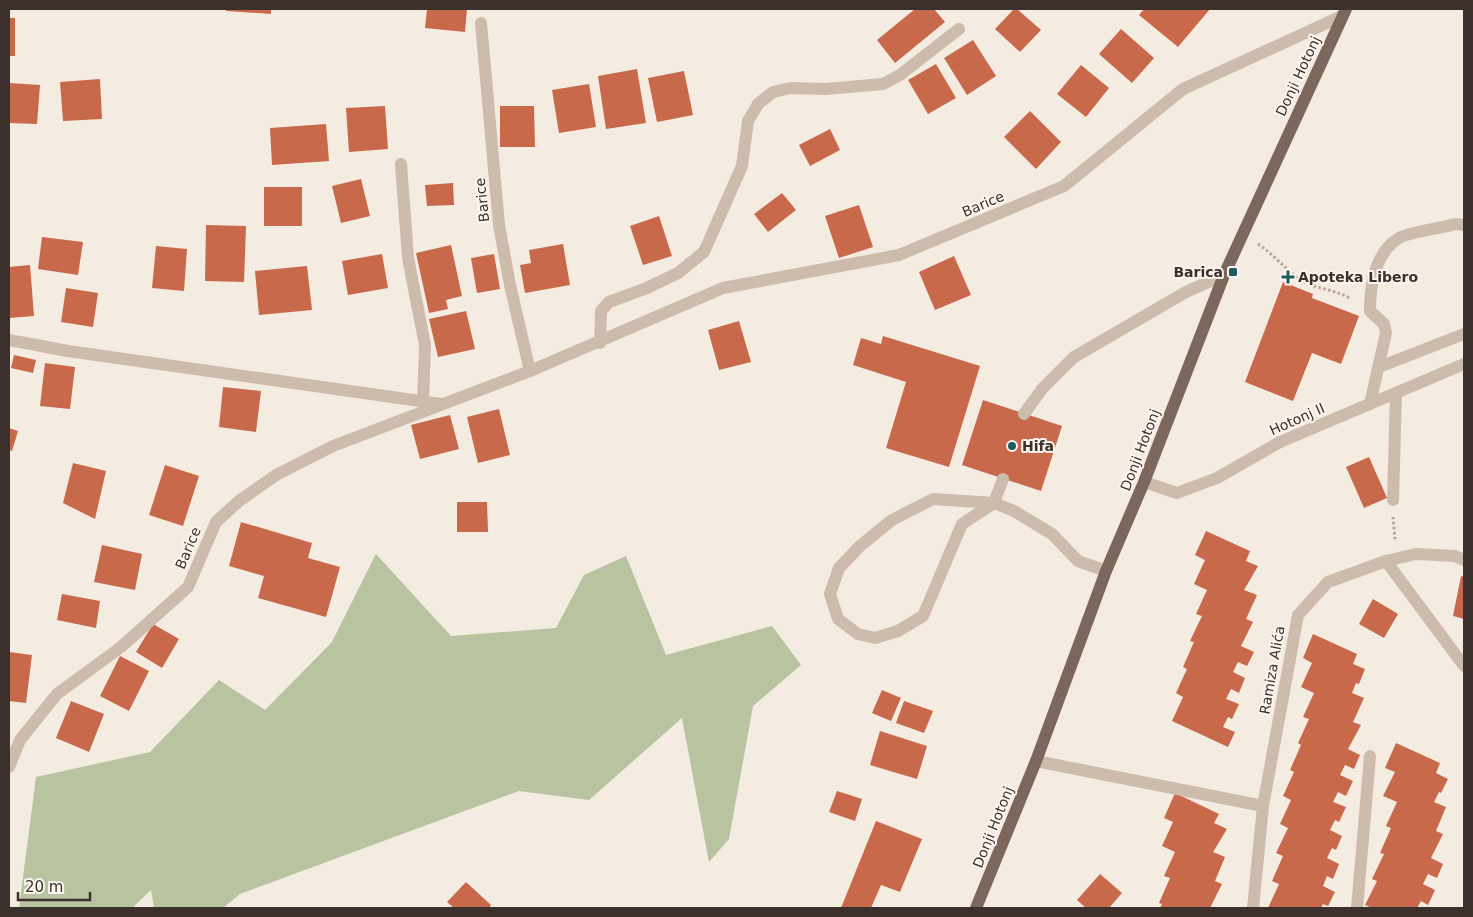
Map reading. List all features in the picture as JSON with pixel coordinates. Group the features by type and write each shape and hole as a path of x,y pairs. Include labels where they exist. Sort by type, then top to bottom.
{"main road":[{"name":"Donji Hotonj","path":"976,908 1036,761 1106,571 1144,482 1224,275 1344,12"}],"street":[{"name":"Barice","path":"9,767 20,740 57,694 121,647 188,587 216,522 239,500 276,475 333,446 398,423 600,343 723,288 899,255 1064,186 1183,89 1344,12"},
{"name":"Barice","path":"481,23 500,225 510,285 530,371"},
{"path":"600,343 601,311 609,302 647,288 678,273 704,252 742,166 748,121 758,104 774,92 791,88 826,89 883,84 900,75 959,29"},
{"path":"401,164 408,258 426,344 423,402"},
{"path":"1370,404 1386,328 1370,311 1370,288 1380,257 1399,238 1456,224 1464,225"},
{"path":"1024,414 1042,389 1074,357 1186,292 1224,275"},
{"path":"1379,367 1464,334"},
{"name":"Barice","path":"9,340 78,352 443,404"},
{"name":"Hotonj II","path":"1144,482 1177,493 1217,478 1280,442 1464,364"},
{"path":"1393,500 1396,393"},
{"path":"1003,478 994,503 962,524 923,616 898,631 875,638 858,634 838,619 830,594 839,568 860,546 892,520 933,499 994,503 1014,511 1052,534 1078,560 1106,571"},
{"name":"Ramiza Alića","path":"1253,908 1263,806 1298,615 1328,582 1391,560 1416,554 1455,556 1464,560"},
{"path":"1391,560 1464,666"},
{"path":"1357,908 1370,756"},
{"path":"1036,761 1263,806"}],"path":[{"path":"1243,233 1267,250 1296,277 1315,287 1336,291 1370,311"},
{"path":"1391,560 1393,500"}],"green space":[{"path":"376,554 451,636 556,628 584,575 626,556 666,655 772,626 801,665 753,706 729,839 709,862 682,718 589,800 519,791 240,894 223,908 154,908 151,890 132,908 19,908 36,777 150,752 219,680 265,710 332,642"}],"building":[{"path":"226,9 271,9 271,14 226,11"},
{"path":"427,9 467,9 465,32 425,28"},
{"path":"915,9 934,9 945,22 895,63 877,40"},
{"path":"1014,9 1017,9 1041,30 1020,52 995,29"},
{"path":"1144,9 1210,9 1178,47 1139,15"},
{"path":"9,18 15,18 15,56 9,56"},
{"path":"1121,29 1154,58 1132,83 1099,54"},
{"path":"973,40 996,76 967,95 944,58"},
{"path":"936,64 956,98 928,114 908,80"},
{"path":"1081,65 1109,88 1086,117 1057,94"},
{"path":"637,69 646,123 606,129 598,76"},
{"path":"684,71 693,115 657,122 648,78"},
{"path":"100,79 102,119 63,121 60,82"},
{"path":"9,83 40,85 37,124 9,123"},
{"path":"589,84 596,127 559,133 552,90"},
{"path":"385,106 388,149 349,152 346,108"},
{"path":"500,106 534,106 535,147 500,147"},
{"path":"1030,111 1061,142 1036,169 1004,137"},
{"path":"326,124 329,161 272,165 270,128"},
{"path":"830,129 840,150 810,166 799,145"},
{"path":"361,179 370,216 341,223 332,186"},
{"path":"453,183 454,205 427,206 425,185"},
{"path":"264,187 302,187 302,226 264,226"},
{"path":"782,193 796,210 768,232 754,214"},
{"path":"859,205 873,247 839,258 825,216"},
{"path":"659,216 672,256 643,265 630,226"},
{"path":"206,225 246,226 244,282 205,281"},
{"path":"42,237 83,242 78,275 38,269"},
{"path":"563,244 570,285 525,293 520,265 531,263 529,250"},
{"path":"451,245 462,296 446,300 448,309 429,313 416,253"},
{"path":"156,246 187,249 184,291 152,288"},
{"path":"382,254 388,288 348,295 342,261"},
{"path":"494,254 500,289 477,293 471,258"},
{"path":"954,256 971,295 935,310 919,272"},
{"path":"30,265 34,316 9,318 9,267"},
{"path":"307,266 312,310 259,315 255,271"},
{"path":"1283,282 1313,294 1312,298 1359,316 1341,364 1312,353 1293,401 1245,382"},
{"path":"66,288 98,293 93,327 61,322"},
{"path":"466,311 475,349 438,357 429,319"},
{"path":"739,321 751,362 719,370 708,330"},
{"path":"883,336 980,366 949,467 886,448 906,382 853,365 861,338 881,344"},
{"path":"14,355 36,360 33,373 11,368"},
{"path":"45,363 75,367 70,409 40,406"},
{"path":"223,387 261,391 256,432 219,427"},
{"name":"Hifa","path":"983,400 1062,426 1041,491 962,465"},
{"path":"499,409 510,455 478,463 467,417"},
{"path":"450,415 459,449 420,459 411,425"},
{"path":"9,428 18,431 12,451 9,450"},
{"path":"1369,457 1387,498 1364,508 1346,467"},
{"path":"73,463 106,471 95,519 63,503"},
{"path":"165,465 199,476 183,526 149,515"},
{"path":"457,502 487,502 488,532 457,532"},
{"path":"241,522 312,543 308,558 340,567 326,617 258,598 264,576 229,566"},
{"path":"1206,531 1250,551 1246,561 1258,566 1244,590 1257,595 1246,619 1253,622 1241,646 1254,652 1247,666 1238,662 1233,672 1245,678 1239,693 1231,689 1226,699 1239,704 1232,719 1228,717 1223,727 1235,732 1228,747 1172,721 1183,697 1176,693 1187,669 1183,667 1194,642 1190,641 1202,616 1196,614 1207,590 1194,584 1205,560 1195,555"},
{"path":"102,545 142,554 135,590 94,582"},
{"path":"1461,576 1464,577 1464,619 1453,616"},
{"path":"62,594 100,601 96,628 57,620"},
{"path":"1373,599 1398,614 1384,638 1359,624"},
{"path":"153,624 179,639 162,668 136,652"},
{"path":"1313,634 1357,654 1353,664 1365,669 1359,684 1356,683 1352,693 1364,698 1353,722 1361,725 1348,749 1360,755 1354,769 1345,765 1340,775 1353,781 1346,796 1338,792 1333,802 1346,807 1339,822 1335,820 1330,830 1342,836 1336,850 1332,848 1327,858 1339,864 1333,879 1327,876 1323,886 1335,892 1328,906 1323,904 1321,908 1268,908 1279,884 1272,881 1283,856 1276,853 1288,828 1280,824 1291,800 1283,796 1294,772 1290,770 1301,745 1298,743 1309,719 1303,717 1314,693 1301,687 1312,663 1303,658"},
{"path":"9,652 32,655 26,703 9,701"},
{"path":"120,656 149,671 129,711 100,696"},
{"path":"882,690 901,698 891,721 872,713"},
{"path":"71,701 104,714 89,752 56,738"},
{"path":"904,701 933,711 924,733 896,723"},
{"path":"880,731 927,746 917,779 870,765"},
{"path":"1396,743 1440,763 1436,773 1448,779 1434,802 1446,807 1436,831 1443,834 1431,858 1443,864 1437,878 1428,874 1423,884 1435,890 1428,905 1421,901 1417,908 1372,908 1365,905 1377,881 1372,879 1384,854 1380,853 1391,828 1386,826 1397,802 1383,796 1395,772 1385,768"},
{"path":"837,791 862,799 855,821 829,812"},
{"path":"1175,793 1219,814 1214,823 1227,829 1213,852 1225,857 1215,881 1222,884 1210,908 1160,908 1162,904 1159,903 1170,878 1164,876 1175,852 1162,846 1173,822 1164,818"},
{"path":"876,821 922,839 900,892 881,885 871,908 841,908"},
{"path":"1100,874 1122,893 1109,908 1086,908 1077,900"},
{"path":"466,882 491,905 489,908 454,908 447,902"}],"place":[{"name":"Barica","path":"1233,272"},
{"name":"Apoteka Libero","path":"1288,277"},
{"name":"Hifa","path":"1012,446"}]}
